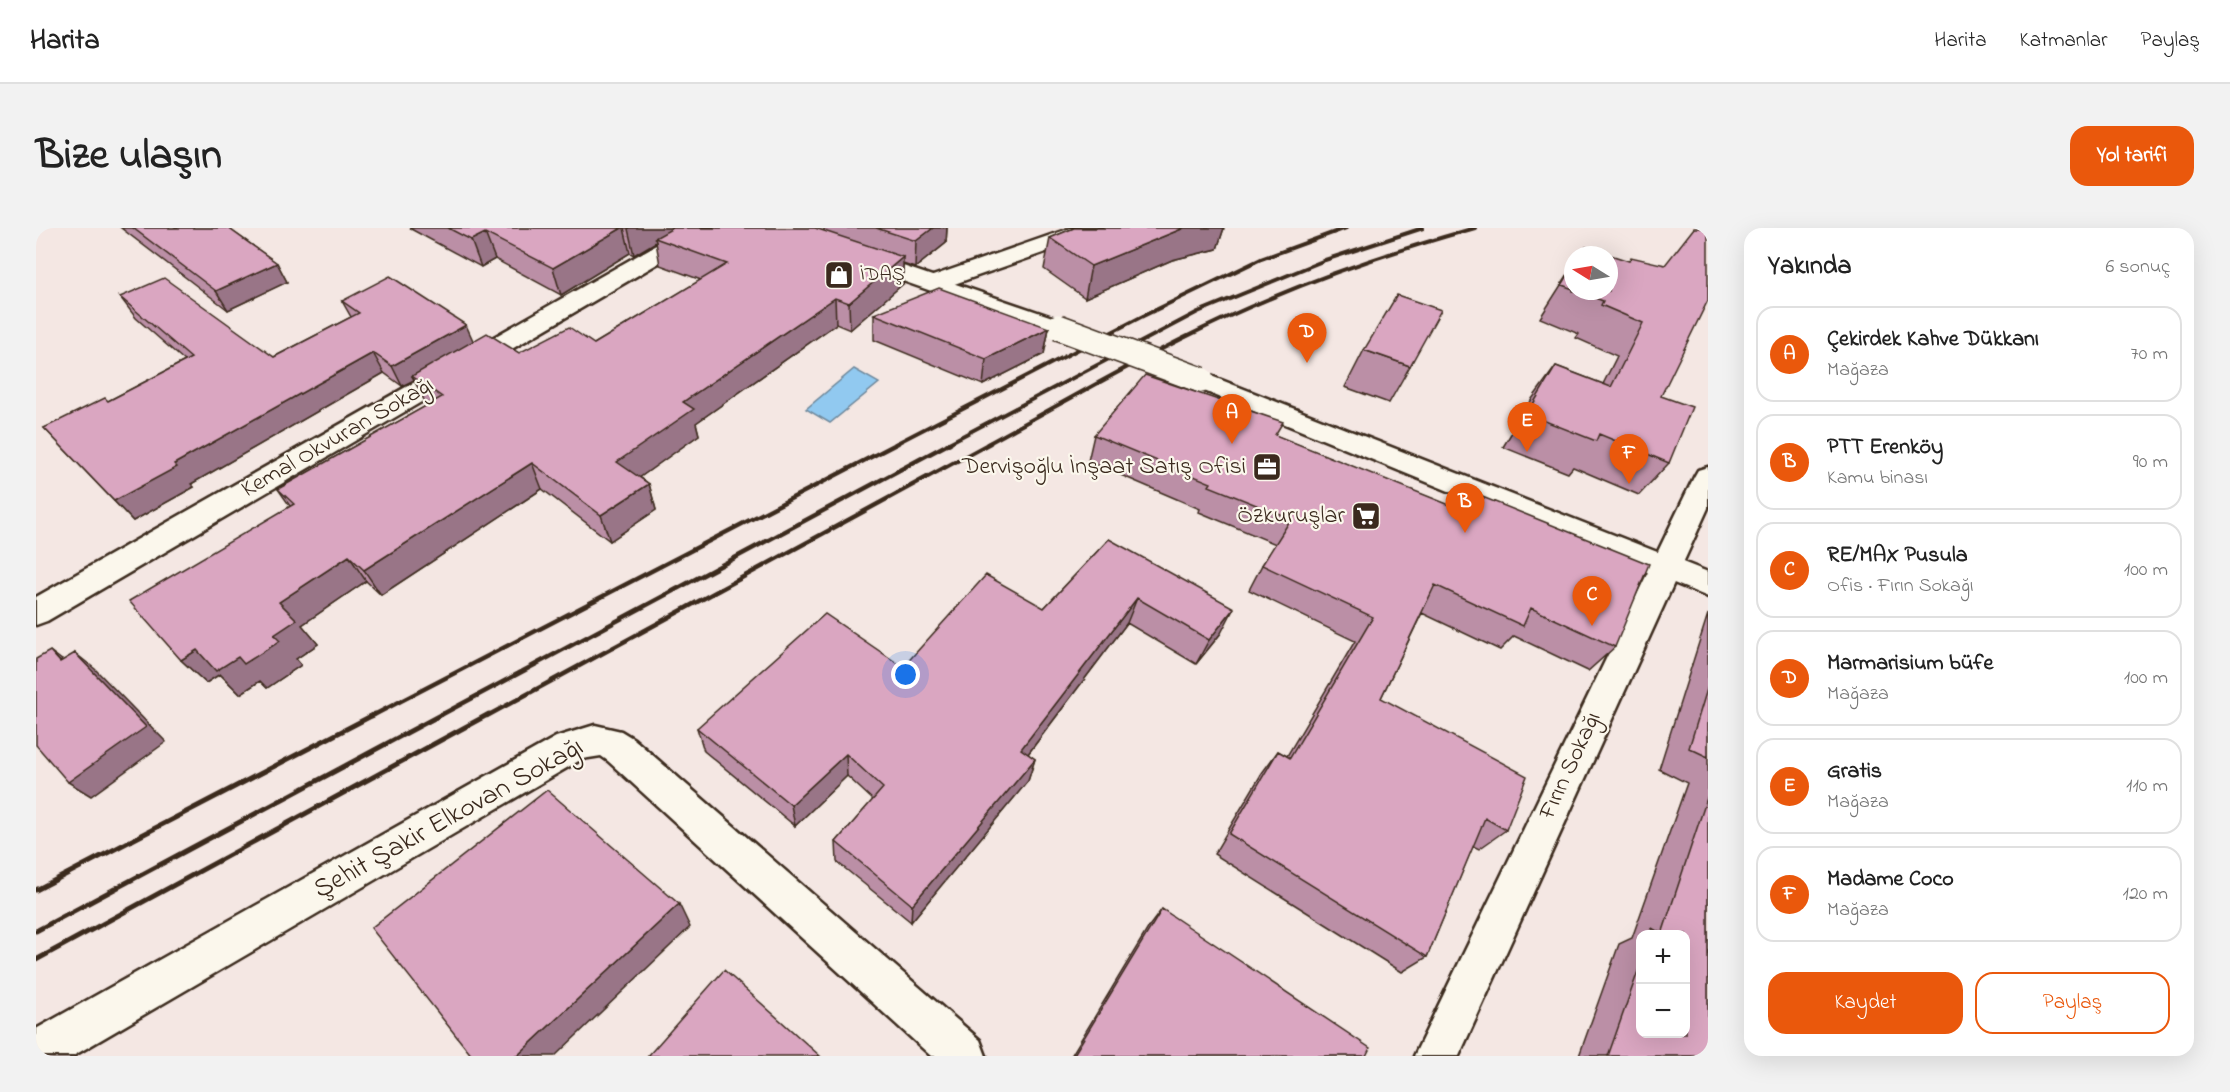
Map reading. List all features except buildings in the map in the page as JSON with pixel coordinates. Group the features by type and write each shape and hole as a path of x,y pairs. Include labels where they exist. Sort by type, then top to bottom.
{"street":[{"name":"Kemal Okvuran Sokağı","path":"36,612 702,228"},
{"path":"935,283 1092,228"},
{"path":"847,254 935,283 1201,380 1708,585"},
{"name":"Fırın Sokağı","path":"1436,1056 1708,477"},
{"name":"Şehit Şakir Elkovan Sokağı","path":"36,1053 569,748 593,739 605,741 621,750 964,1056"}],"water":[{"path":"854,369 879,383 830,423 806,409"}],"railway":[{"path":"895,444 1141,317 1261,259 1346,228"},
{"path":"947,444 1198,312 1325,260 1423,228"},
{"path":"987,444 1163,348 1254,305 1348,268 1475,228"},
{"path":"372,716 898,443"},
{"path":"439,716 950,443"},
{"path":"487,716 990,443"},
{"path":"36,890 375,714"},
{"path":"36,931 442,714"},
{"path":"36,960 489,714"}],"place":[{"name":"İDAŞ","path":"839,275"},
{"name":"Marmarisium büfe","path":"1307,363"},
{"name":"Çekirdek Kahve Dükkanı","path":"1232,444"},
{"name":"Gratis","path":"1527,452"},
{"name":"Dervişoğlu İnşaat Satış Ofisi","path":"1267,467"},
{"name":"Madame Coco","path":"1629,484"},
{"name":"Özkuruşlar","path":"1366,516"},
{"name":"PTT Erenköy","path":"1465,533"},
{"name":"RE/MAX Pusula","path":"1592,626"}]}
